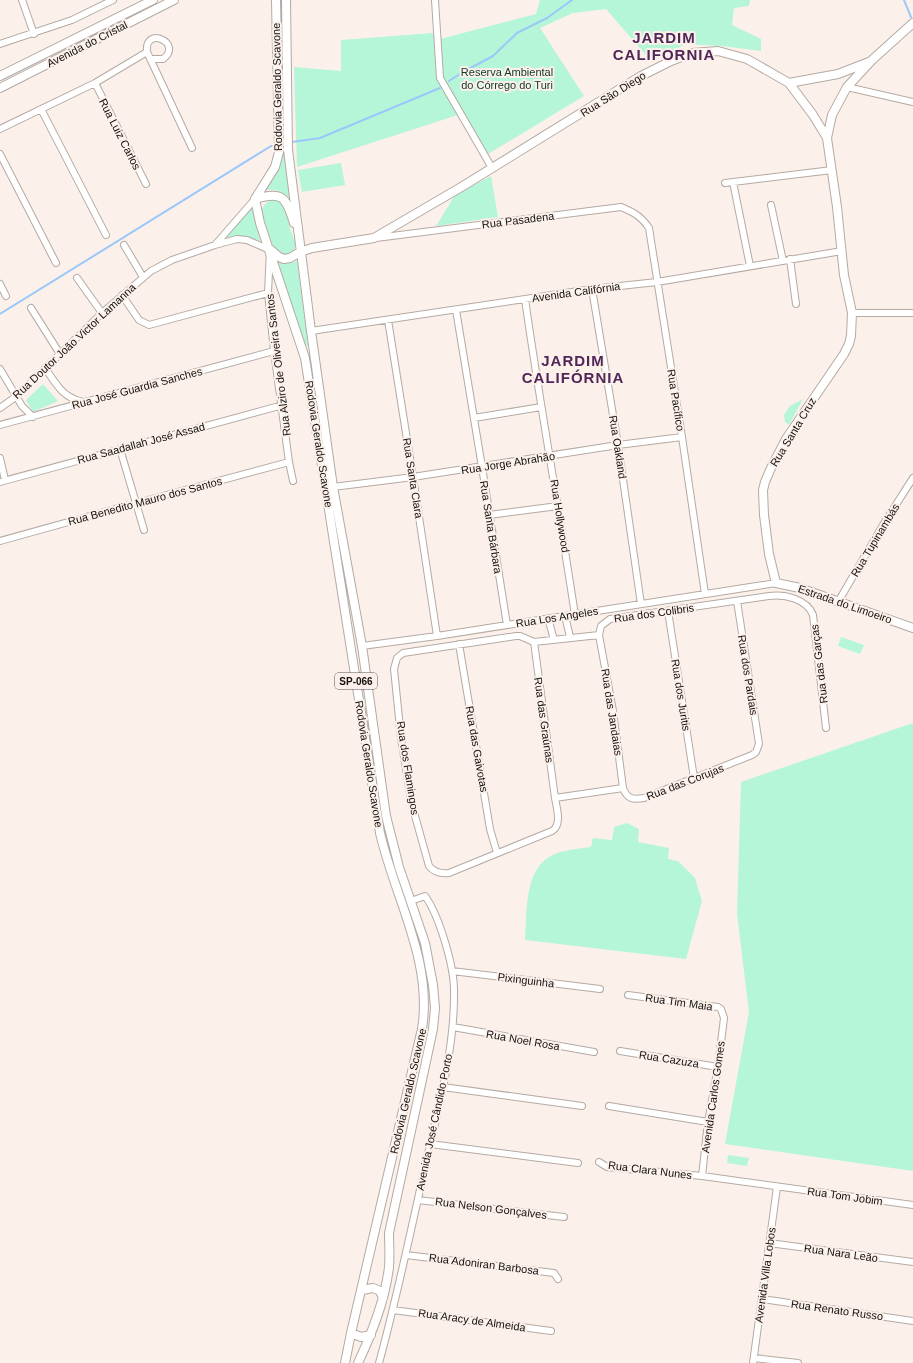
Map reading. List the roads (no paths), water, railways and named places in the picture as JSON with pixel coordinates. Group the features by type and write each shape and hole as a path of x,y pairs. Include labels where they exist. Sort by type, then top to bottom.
{"main road":[{"name":"Avenida do Cristal","path":"0,76 153,0"},
{"name":"Avenida do Cristal","path":"0,88 174,0"},
{"name":"Rodovia Geraldo Scavone","path":"276,0 279,152 275,167 255,199 260,223 305,358 380,833 389,868 417,953 424,992 424,1015 422,1029 345,1363"},
{"name":"Rodovia Geraldo Scavone","path":"286,0 288,150 310,331 334,487 362,646 386,816 395,852 425,943 430,965 434,996 433,1029 389,1233 389,1267 383,1298 371,1335 358,1363"},
{"path":"827,138 832,115 846,87 872,60 913,24"},
{"name":"Rua São Diego","path":"374,238 492,168 640,76 692,53 718,51 747,59 789,83 813,115 827,138 842,251"},
{"path":"789,83 838,74 872,60"},
{"path":"838,74 845,81 846,87"},
{"path":"813,115 821,117 832,115"},
{"path":"255,199 269,195 277,195 285,201 299,239"},
{"name":"Rua Pasadena","path":"270,250 284,259 290,258 300,252 312,248 374,238"},
{"path":"842,251 844,275 852,313"},
{"name":"Rua Santa Cruz","path":"776,583 766,533 763,490 771,468 786,439 849,344 851,336 852,313"},
{"name":"Estrada do Limoeiro","path":"776,583 800,588 913,628"},
{"path":"362,1290 373,1288 380,1291 383,1298"},
{"path":"351,1333 361,1337 371,1335"}],"street":[{"path":"22,0 34,34"},
{"path":"0,44 34,34 72,20 104,2 113,0"},
{"path":"435,0 440,78 492,168"},
{"path":"151,60 159,60 165,57 168,50 165,41 159,38 152,40 147,45 147,52 192,148"},
{"path":"0,129 95,83 147,52"},
{"name":"Rua Luiz Carlos","path":"95,83 146,184"},
{"path":"846,87 913,102"},
{"path":"41,109 106,235"},
{"path":"0,154 56,264"},
{"path":"725,183 832,170"},
{"path":"733,182 750,266"},
{"name":"Rua Doutor João Victor Lamanna","path":"215,245 255,199"},
{"path":"772,205 783,261"},
{"name":"Rua Pasadena","path":"374,238 621,207 635,213"},
{"name":"Rua Pacífico","path":"635,213 644,220 649,228 705,594"},
{"path":"398,225 397,230 400,235"},
{"name":"Rua Doutor João Victor Lamanna","path":"0,408 17,396 102,312 151,271 172,260 237,239 247,240 270,250"},
{"path":"124,245 143,277"},
{"name":"Rua Alziro de Oliveira Santos","path":"270,250 268,293 274,351 289,462 293,480"},
{"name":"Avenida Califórnia","path":"310,331 592,289 657,282 842,251"},
{"path":"790,259 796,304"},
{"path":"77,278 102,312"},
{"path":"0,284 6,296"},
{"name":"Rua Oakland","path":"592,289 618,445 641,604"},
{"path":"122,294 139,320 150,325 268,293"},
{"name":"Rua Hollywood","path":"525,299 575,615"},
{"path":"31,308 60,354"},
{"name":"Rua Santa Bárbara","path":"456,310 506,625"},
{"path":"852,313 913,312"},
{"name":"Rua Santa Clara","path":"388,320 437,636"},
{"name":"Rua José Guardia Sanches","path":"0,425 274,351"},
{"path":"45,368 62,392 71,399 83,402"},
{"path":"0,369 25,409 33,416"},
{"name":"Rua Saadallah José Assad","path":"3,481 282,405"},
{"path":"474,418 541,407"},
{"name":"Rua Jorge Abrahão","path":"334,487 413,477 551,457 618,445 682,437"},
{"path":"120,449 137,502 144,530"},
{"path":"0,458 3,481"},
{"name":"Rua Benedito Mauro dos Santos","path":"0,541 137,502 289,462"},
{"name":"Rua Tupinambás","path":"838,602 883,525 913,478"},
{"path":"489,515 558,506"},
{"name":"Rua Los Angeles","path":"362,646 575,615 776,583"},
{"name":"Rua dos Colibris","path":"599,635 602,626 610,619 781,595 805,603"},
{"name":"Rua dos Pardais","path":"737,601 759,744 758,748"},
{"name":"Rua das Garças","path":"805,603 813,615 826,728"},
{"name":"Rua dos Juritis","path":"668,611 694,778"},
{"path":"565,616 570,637"},
{"path":"548,618 554,640"},
{"path":"459,644 516,636 523,637 534,642 599,635"},
{"name":"Rua das Jandaias","path":"599,635 613,711 623,788"},
{"name":"Rua das Graúnas","path":"534,642 555,798"},
{"name":"Rua dos Flamingos","path":"459,644 403,654 396,658 394,669 401,738 412,805 429,866 432,870 449,873 497,853"},
{"name":"Rua das Gaivotas","path":"459,644 490,829 497,853"},
{"name":"Rua das Corujas","path":"623,788 627,796 635,800 644,798 752,755 758,748"},
{"path":"497,853 554,830 558,821 555,798 623,788"},
{"name":"Avenida José Cândido Porto","path":"379,1363 406,1254 443,1087 453,1027 454,988 452,971 443,937 428,901 424,896 411,901"},
{"name":"Pixinguinha","path":"452,971 600,989"},
{"name":"Rua Tim Maia","path":"628,995 718,1007 721,1009 724,1018"},
{"name":"Avenida Carlos Gomes","path":"702,1176 708,1122 718,1067 724,1018"},
{"name":"Rua Noel Rosa","path":"453,1027 594,1052"},
{"name":"Rua Cazuza","path":"620,1051 718,1067"},
{"path":"443,1087 582,1106"},
{"path":"609,1106 708,1122"},
{"path":"430,1144 578,1164"},
{"name":"Rua Clara Nunes","path":"598,1162 607,1167 702,1176 777,1187"},
{"name":"Rua Tom Jobim","path":"777,1187 913,1205"},
{"name":"Avenida Villa Lobos","path":"754,1360 777,1187"},
{"name":"Rua Nelson Gonçalves","path":"418,1200 564,1217"},
{"name":"Rua Nara Leão","path":"769,1243 913,1262"},
{"name":"Rua Adoniran Barbosa","path":"406,1254 554,1273 558,1279"},
{"name":"Rua Renato Russo","path":"762,1299 913,1321"},
{"name":"Rua Aracy de Almeida","path":"393,1310 551,1331"},
{"path":"754,1360 798,1363"}],"waterway":[{"path":"449,81 493,56 517,33 547,18 572,0"},
{"path":"904,0 911,17"},
{"path":"292,142 320,138 440,88"},
{"path":"0,314 271,146 275,146"}],"district":[{"name":"JARDIM CALIFORNIA","path":"664,46"},
{"name":"JARDIM CALIFÓRNIA","path":"573,370"}],"park label":[{"name":"Reserva Ambiental do Córrego do Turi","path":"507,78"}]}
